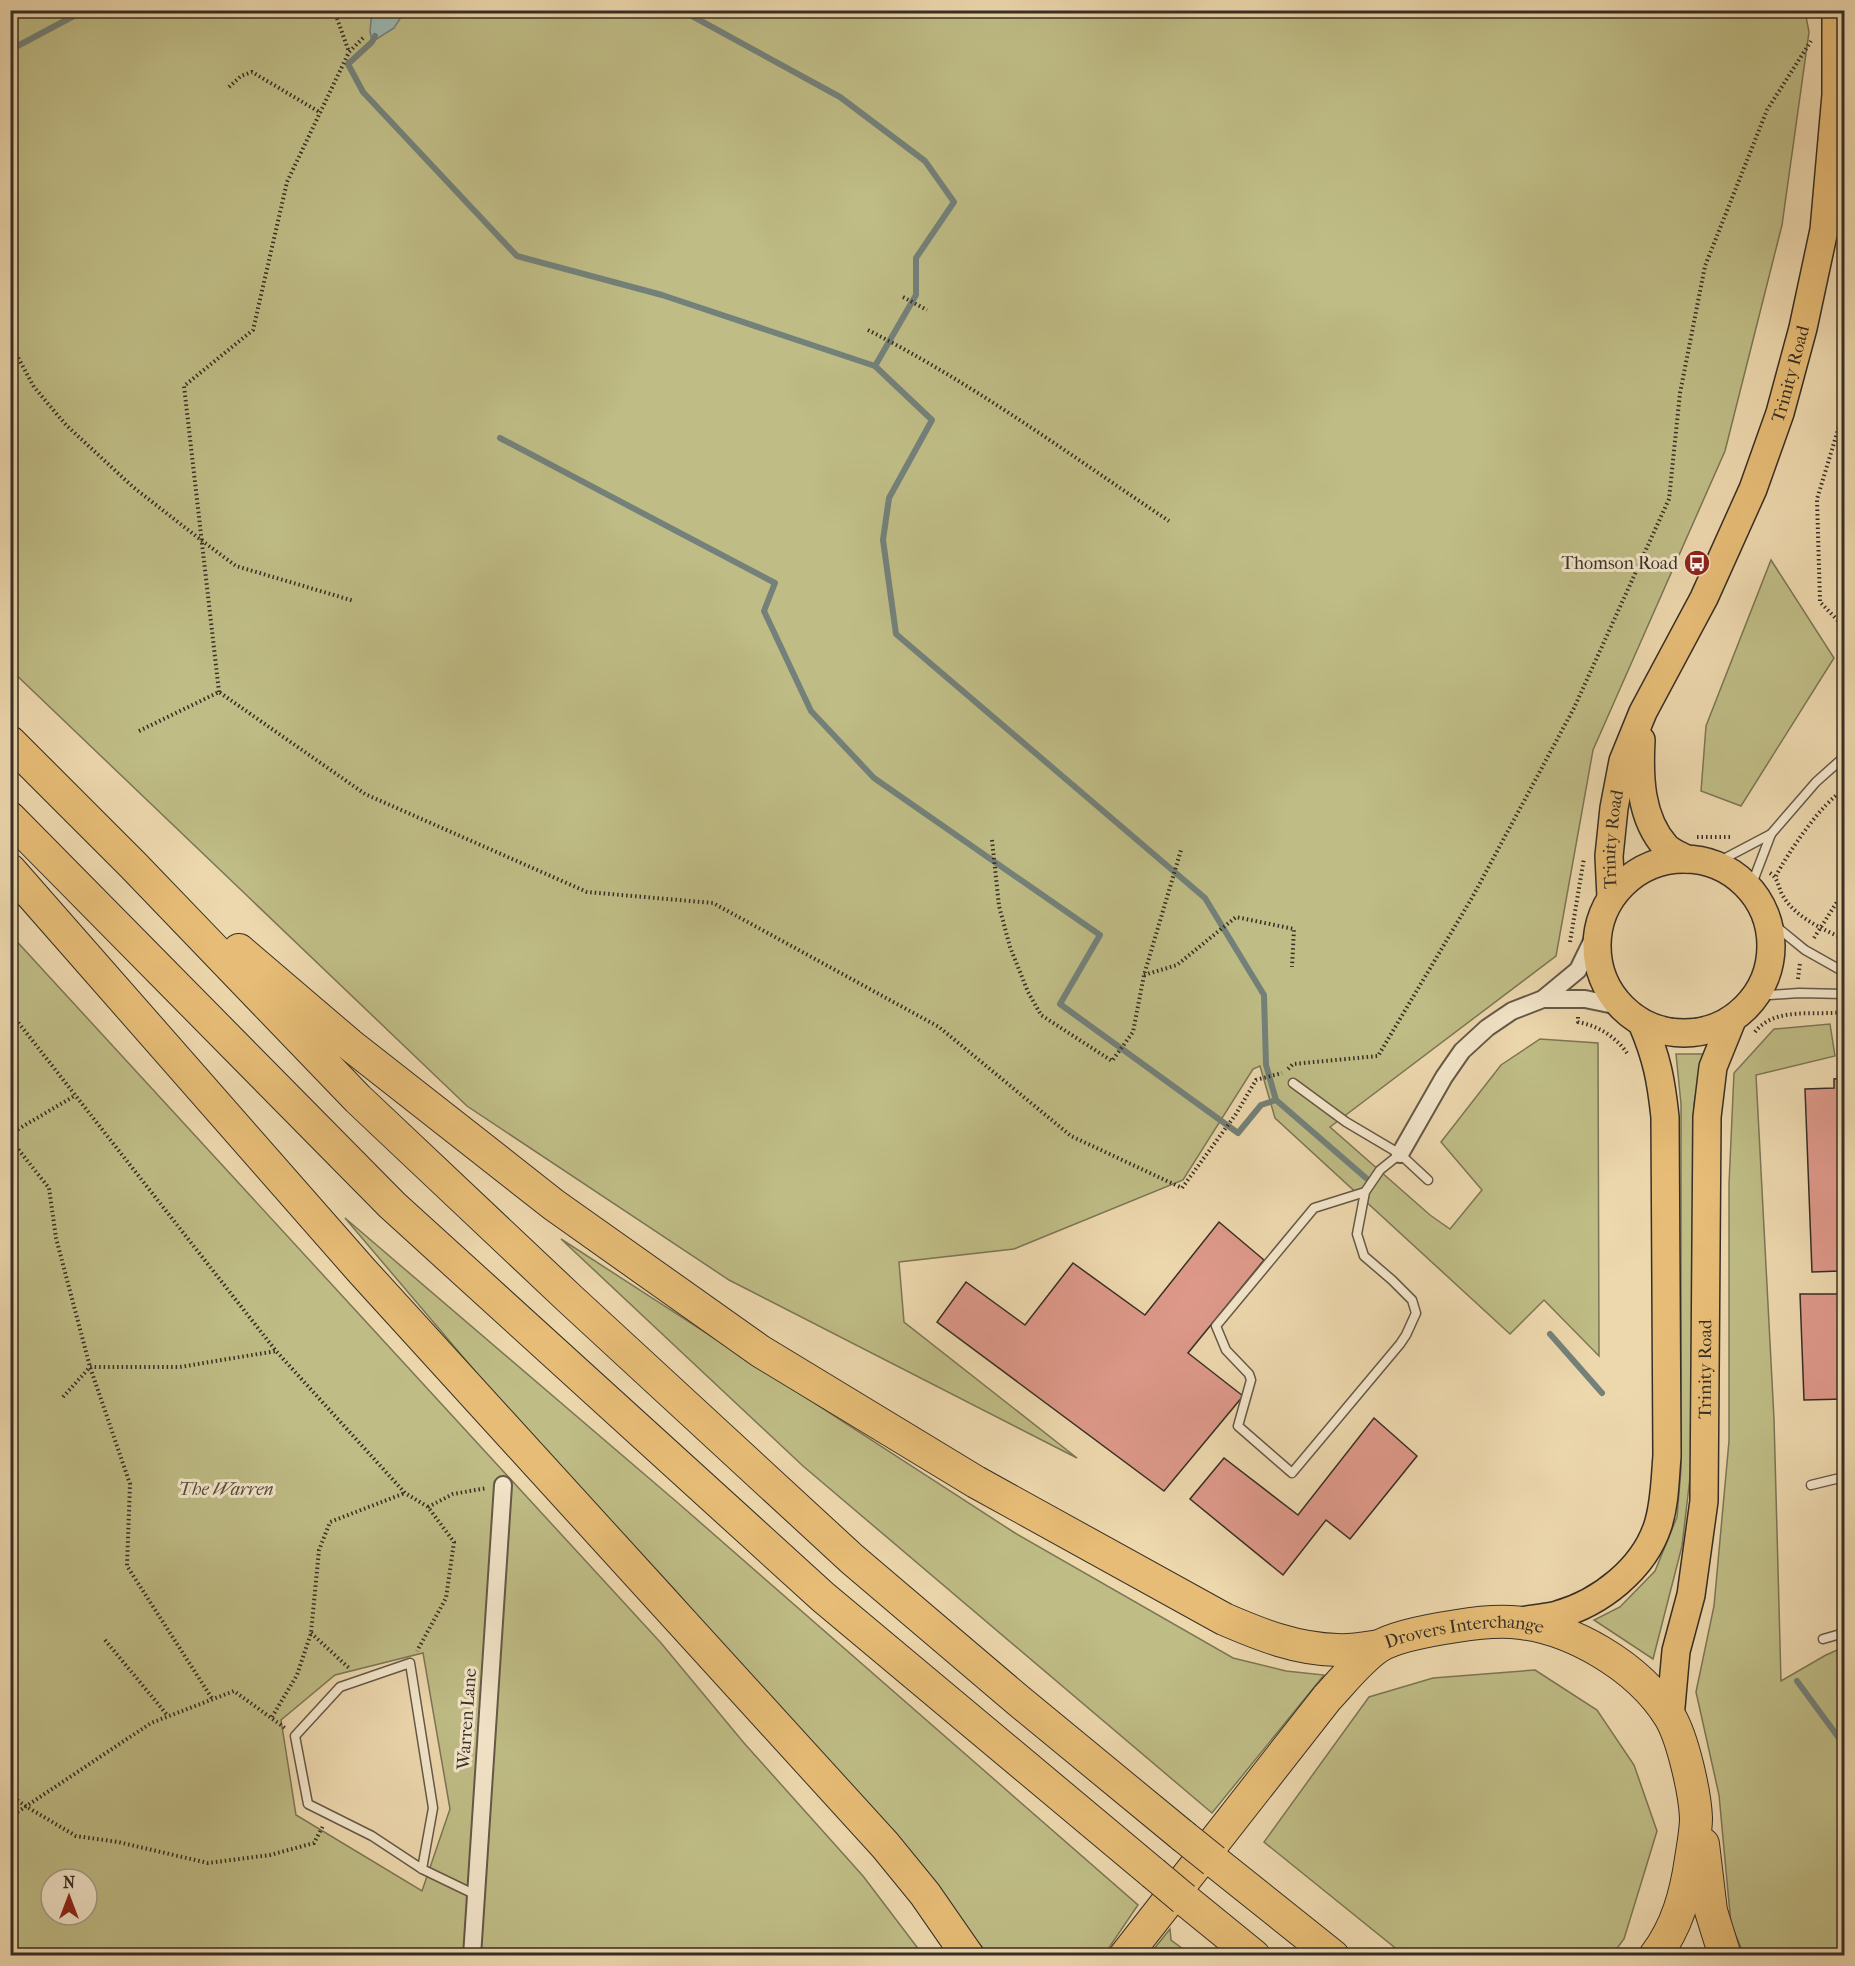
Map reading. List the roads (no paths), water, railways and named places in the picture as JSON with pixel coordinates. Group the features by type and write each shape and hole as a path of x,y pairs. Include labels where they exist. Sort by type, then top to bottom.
{"highway":[{"path":"10,742 133,865 358,1099 570,1299 852,1558 1019,1701 1333,1956"},
{"path":"10,818 392,1205 823,1597 1254,1956"},
{"path":"133,865 256,964 349,1044 554,1205 760,1351 976,1482 1224,1619 1263,1636 1308,1648 1340,1651 1379,1646"},
{"path":"10,870 362,1271 885,1845 925,1894 968,1956"},
{"name":"Drovers Interchange","path":"1125,1956 1327,1698 1379,1646 1442,1628 1477,1623 1513,1622 1563,1633 1591,1646 1649,1690 1670,1718 1683,1753 1696,1817 1687,1882 1679,1913 1664,1944 1655,1956"},
{"path":"1696,1817 1704,1849 1711,1911 1725,1956"}],"main road":[{"name":"Trinity Road","path":"1611,897 1609,856 1614,808 1623,761 1643,712 1704,598 1753,489 1786,392 1803,328 1824,230 1836,95 1836,10"},
{"name":"Trinity Road","path":"1643,712 1639,773 1646,810 1655,832 1668,849 1686,859"},
{"name":"Trinity Road","path":"1670,1718 1676,1651 1691,1595 1704,1501 1707,1117 1713,1067 1742,1028 1747,1007 1756,996 1768,969 1771,944 1767,919 1750,889 1736,876 1714,864 1686,859 1656,863 1634,874 1611,897 1598,929 1598,964 1605,985 1619,1006 1642,1023 1677,1034 1742,1028"},
{"path":"1513,1622 1558,1614 1588,1602 1611,1588 1628,1573 1644,1553 1658,1526 1667,1456 1665,1117 1661,1079 1642,1023"}],"street":[{"path":"1400,1154 1444,1077 1462,1051 1486,1028 1512,1011 1543,999 1578,970 1598,929"},
{"path":"1543,999 1585,999 1619,1006"},
{"name":"Warren Lane","path":"472,1956 503,1485"}],"lane":[{"path":"1750,889 1771,834 1816,782 1845,757"},
{"path":"1714,864 1771,834"},
{"path":"1767,919 1805,950 1845,972"},
{"path":"1756,996 1799,993 1845,994"},
{"path":"1293,1083 1346,1122 1400,1154 1428,1180"},
{"path":"1365,1192 1314,1208 1216,1326 1226,1350 1249,1374 1251,1380 1239,1426 1292,1473 1400,1344 1416,1313 1412,1300 1364,1256 1357,1234 1365,1192 1380,1170 1400,1154"},
{"path":"1810,1485 1845,1477"},
{"path":"1823,1639 1845,1633"},
{"path":"422,1869 433,1808 410,1663 340,1687 295,1736 308,1804 372,1836 422,1869 476,1895"}],"water":[{"path":"372,10 407,11 394,28 372,42 370,31"}],"waterway":[{"path":"10,50 85,10"},
{"path":"681,10 840,97 925,161 954,202 916,258 916,295 875,366"},
{"path":"375,36 372,42 348,64 363,92 517,256 662,295 875,366 932,420 889,498 883,540 896,634 1205,898 1264,995 1266,1065 1276,1100 1366,1178"},
{"path":"500,438 775,583 764,611 811,711 874,778 1100,935 1060,1004 1238,1133 1261,1105 1276,1100"},
{"path":"1550,1334 1602,1393"},
{"path":"1797,1681 1844,1745"}],"place":[{"name":"Thomson Road","path":"1697,563"}],"park label":[{"name":"The Warren","path":"226,1489"}]}
